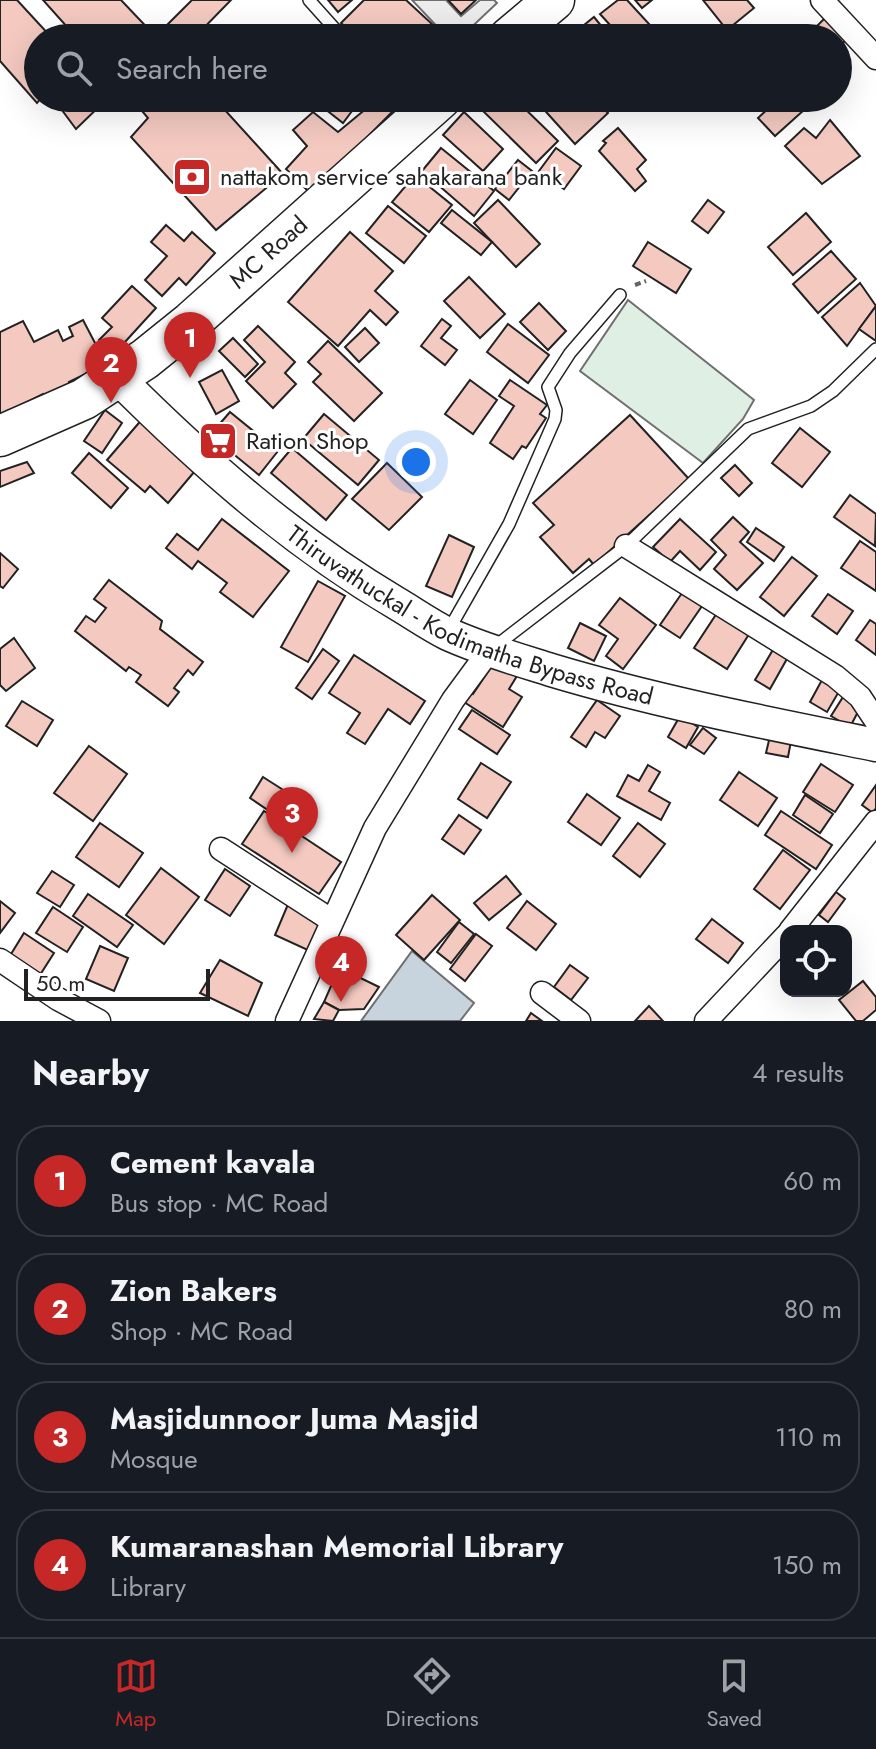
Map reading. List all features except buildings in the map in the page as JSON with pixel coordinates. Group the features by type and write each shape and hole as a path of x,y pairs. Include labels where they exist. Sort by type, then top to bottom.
{"highway":[{"path":"526,24 554,0"},
{"name":"MC Road","path":"0,436 84,399 118,378 191,322 412,112"}],"main road":[{"name":"Thiruvathuckal - Kodimatha Bypass Road","path":"118,378 174,434 294,534 363,583 447,633 489,651 589,681 702,709 876,745"}],"street":[{"path":"822,0 844,24"},
{"path":"852,32 876,58"},
{"path":"626,546 835,676 860,697 876,721"},
{"path":"287,1021 375,828 453,700 489,651"},
{"path":"795,925 876,822"},
{"path":"221,849 331,920"},
{"path":"706,1021 780,942"},
{"path":"0,960 58,999 99,1021"},
{"path":"542,993 579,1021"}],"lane":[{"path":"309,0 330,24"},
{"path":"447,633 509,524 555,419 556,410 548,387 570,353 620,295"},
{"path":"489,651 626,546 748,429 811,406 833,391 876,349"}],"green space":[{"path":"628,300 754,400 743,419 703,463 580,371"}],"shaded area":[{"path":"412,0 446,0 461,16 480,0 494,0 497,3 475,24 435,24"},
{"path":"412,951 474,1003 460,1021 361,1021"}],"place":[{"name":"nattakom service sahakarana bank","path":"192,177"},
{"name":"Cement kavala","path":"190,378"},
{"name":"Zion Bakers","path":"111,403"},
{"name":"Ration Shop","path":"218,441"},
{"name":"Masjidunnoor Juma Masjid","path":"292,853"},
{"name":"Kumaranashan Memorial Library","path":"341,1002"}]}
